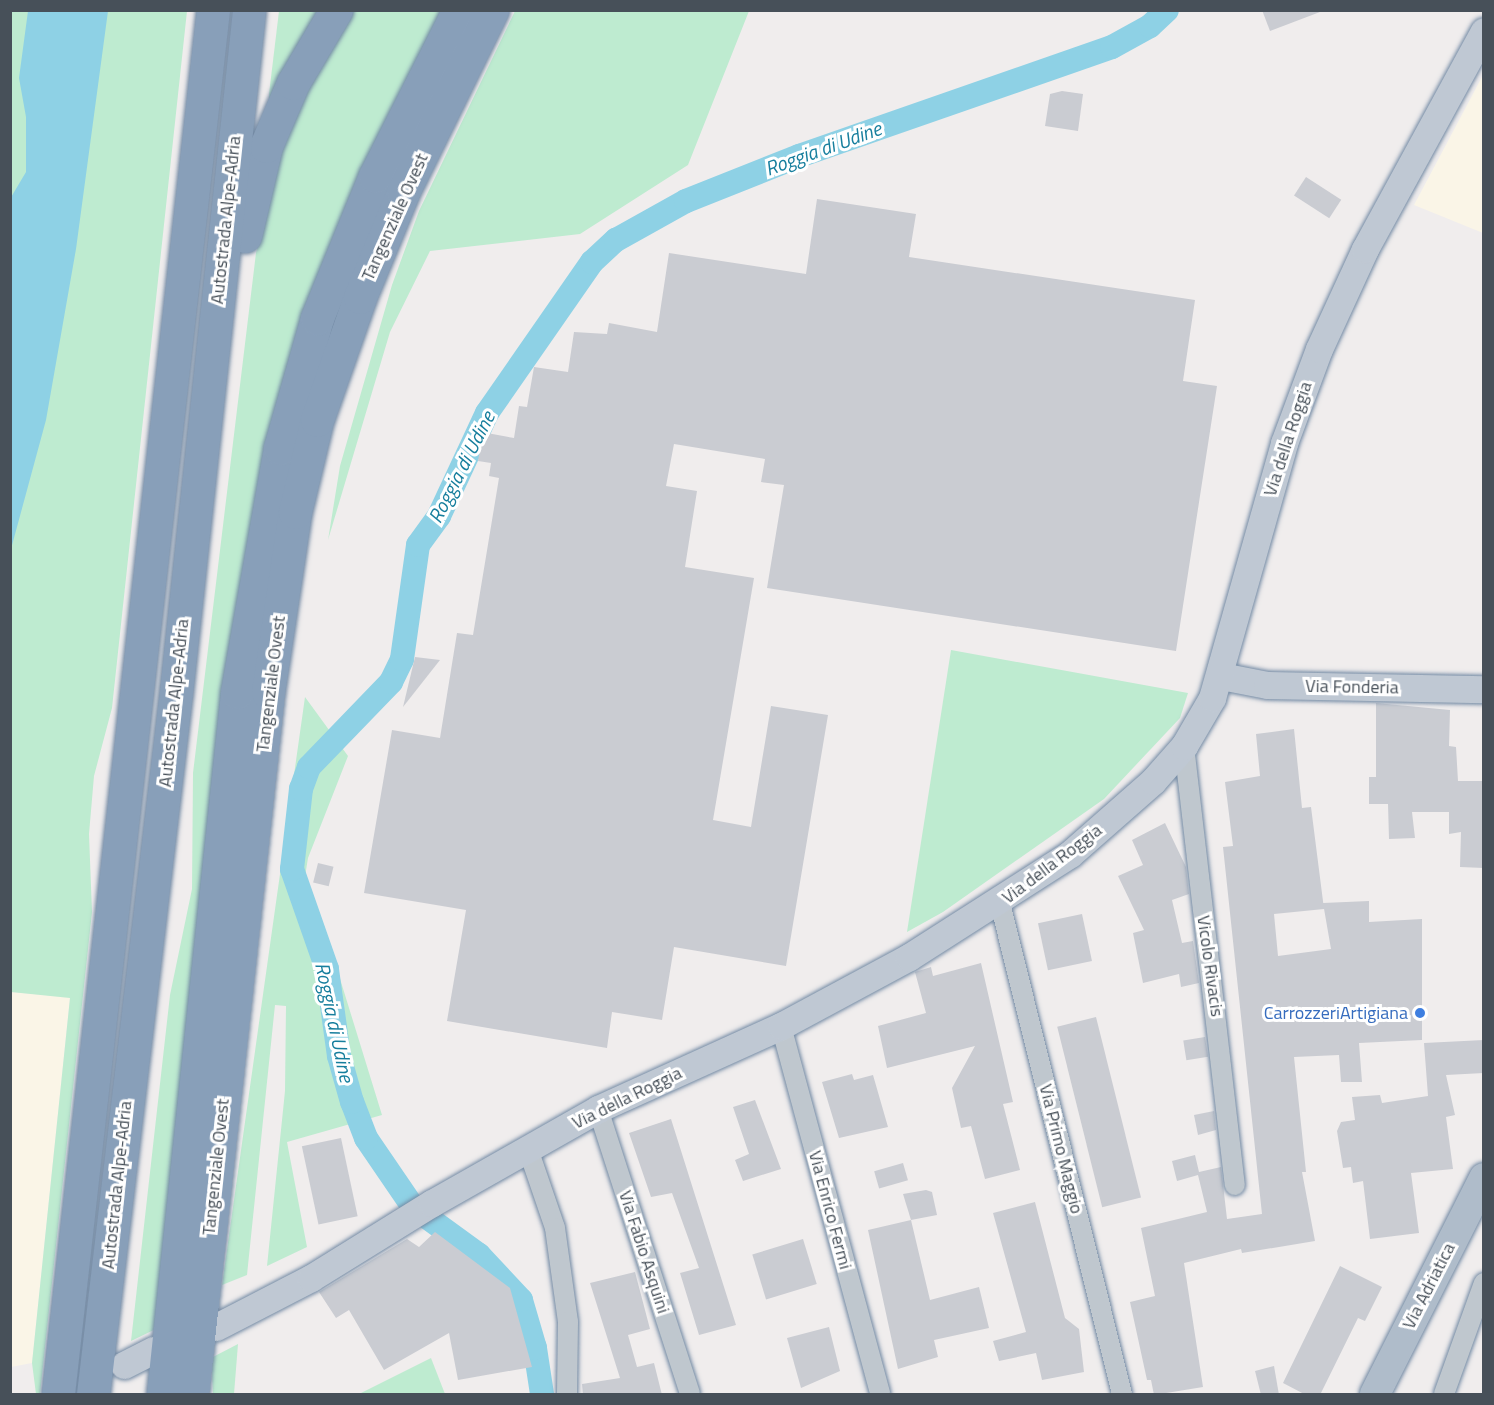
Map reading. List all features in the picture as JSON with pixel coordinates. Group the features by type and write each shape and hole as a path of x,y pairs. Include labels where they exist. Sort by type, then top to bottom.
{"highway":[{"name":"Autostrada Alpe-Adria","path":"57,1395 213,10"},
{"name":"Autostrada Alpe-Adria","path":"93,1395 249,10"},
{"path":"200,454 227,374 252,194 263,156 293,83 336,10"},
{"name":"Tangenziale Ovest","path":"163,1395 237,692 280,448 316,318 375,176 459,10"},
{"name":"Tangenziale Ovest","path":"192,1395 268,692 295,512 317,420 360,297 403,192 492,10"}],"main road":[{"name":"Via Adriatica","path":"1375,1395 1483,1180"}],"street":[{"name":"Via della Roggia","path":"216,1327 311,1278 432,1203 598,1109 780,1026 1000,903 1117,815 1184,746 1201,723 1221,676 1284,443 1319,349 1365,249 1484,31"},
{"name":"Via Fonderia","path":"1221,676 1267,685 1484,689"},
{"name":"Vicolo Rivacis","path":"1184,746 1235,1185"},
{"name":"Via Primo Maggio","path":"1000,903 1122,1395"},
{"name":"Via Enrico Fermi","path":"780,1026 880,1395"},
{"name":"Via Fabio Asquini","path":"598,1109 690,1395"},
{"path":"528,1149 555,1228 568,1322 567,1395"},
{"path":"1444,1395 1484,1283"},
{"path":"124,1365 153,1350"}],"shaded area":[{"path":"1483,75 1483,233 1414,205"},
{"path":"10,992 70,997 32,1363 11,1367"}],"green space":[{"path":"10,11 187,11 112,708 94,776 89,834 92,912 40,1394 36,1394 32,1363 70,998 11,992"},
{"path":"279,11 324,11 269,100 269,94"},
{"path":"347,11 444,11 336,234 160,1327 131,1341 170,995 192,889 193,773 256,253 288,121"},
{"path":"515,11 749,11 688,165 580,234 430,251 390,332 328,540 340,466 392,285 419,211"},
{"path":"951,650 1188,693 1180,718 1104,799 943,912 907,932"},
{"path":"305,697 348,756 308,858 304,883 337,969 382,1115 287,1142 307,1247 267,1266 285,1091 286,1006 275,1005 247,1275 222,1285"},
{"path":"238,1344 234,1394 213,1394 211,1358"},
{"path":"431,1358 445,1394 359,1394"}],"water":[{"path":"28,11 108,11 76,249 46,420 11,549 10,199 26,172 26,117 19,78"}],"building":[{"path":"1262,10 1320,10 1320,12 1270,31"},
{"path":"1062,91 1083,94 1078,131 1045,126 1050,94"},
{"path":"1306,177 1341,200 1329,218 1294,195"},
{"path":"817,199 916,214 909,257 1195,300 1183,381 1217,386 1176,651 767,588 784,485 761,482 765,459 674,444 666,486 697,491 685,567 754,578 713,820 751,827 771,706 828,715 786,966 674,947 662,1020 612,1012 607,1048 447,1021 466,910 364,893 392,730 440,738 457,633 473,635 499,478 489,476 491,463 478,461 481,443 485,444 487,433 514,438 519,406 527,407 534,367 568,372 574,332 607,334 609,323 657,332 669,253 806,274"},
{"path":"415,657 440,660 403,707"},
{"path":"1376,703 1450,710 1449,746 1456,747 1458,781 1484,781 1484,868 1460,867 1461,832 1449,834 1449,812 1412,812 1415,838 1389,839 1388,804 1369,804 1369,777 1376,777"},
{"path":"1294,729 1302,808 1311,807 1323,903 1369,901 1369,922 1422,919 1422,1040 1359,1043 1362,1082 1341,1082 1339,1055 1294,1057 1306,1172 1302,1172 1315,1241 1242,1253 1241,1249 1184,1263 1203,1387 1154,1395 1151,1380 1147,1380 1130,1302 1155,1296 1141,1228 1207,1212 1198,1175 1177,1181 1172,1161 1195,1155 1199,1172 1221,1167 1227,1219 1262,1214 1223,847 1233,846 1225,782 1260,776 1256,734","holes":["1324,908 1331,949 1278,956 1274,914"]},
{"path":"1165,823 1186,867 1189,894 1172,900 1182,943 1193,941 1199,983 1181,987 1179,974 1143,983 1133,933 1144,930 1118,876 1143,865 1132,840"},
{"path":"318,863 334,867 329,886 313,882"},
{"path":"1082,914 1092,961 1048,970 1038,923"},
{"path":"981,963 1013,1102 1003,1104 1020,1170 985,1179 971,1126 961,1128 952,1088 975,1046 887,1068 878,1026 926,1013 915,972 931,967 933,976"},
{"path":"1096,1017 1141,1197 1102,1207 1057,1027"},
{"path":"1205,1037 1208,1057 1186,1060 1183,1040"},
{"path":"1484,1040 1484,1073 1446,1075 1455,1115 1446,1117 1453,1169 1411,1173 1419,1233 1370,1239 1363,1181 1353,1183 1351,1167 1343,1168 1337,1131 1341,1122 1355,1120 1352,1097 1380,1095 1382,1103 1428,1096 1424,1043"},
{"path":"852,1074 854,1080 873,1075 888,1127 839,1138 822,1082"},
{"path":"755,1100 781,1169 743,1181 735,1160 749,1154 733,1107"},
{"path":"1214,1111 1216,1130 1198,1135 1194,1115"},
{"path":"671,1119 736,1325 699,1335 680,1273 699,1268 672,1193 651,1197 629,1133"},
{"path":"341,1138 358,1216 319,1225 302,1146"},
{"path":"903,1163 908,1180 879,1189 874,1171"},
{"path":"926,1190 932,1192 937,1215 911,1220 903,1194"},
{"path":"1035,1202 1065,1318 1079,1329 1084,1372 1042,1380 1036,1353 999,1361 993,1341 1026,1332 993,1213"},
{"path":"911,1220 930,1300 979,1287 989,1328 934,1340 938,1357 898,1369 868,1230"},
{"path":"435,1232 510,1288 532,1367 458,1380 449,1333 384,1370 349,1310 336,1318 319,1292 407,1239 419,1247"},
{"path":"803,1239 817,1284 766,1299 752,1254"},
{"path":"1340,1266 1382,1287 1365,1321 1358,1318 1320,1395 1306,1395 1283,1383"},
{"path":"635,1272 650,1329 628,1335 637,1367 654,1363 662,1395 583,1395 582,1384 620,1378 590,1283"},
{"path":"829,1327 840,1371 801,1388 787,1338"},
{"path":"1274,1366 1279,1395 1261,1395 1255,1371"}],"waterway":[{"name":"Roggia di Udine","path":"542,1394 535,1348 521,1300 479,1255 413,1207 366,1138 352,1102 339,1056 327,969 292,869 301,789 309,767 391,682 402,659 418,545 439,516 487,413 592,262 616,240 686,201 799,156 1112,47 1150,26 1167,10"}],"place":[{"name":"CarrozzeriArtigiana","path":"1420,1013"}]}
